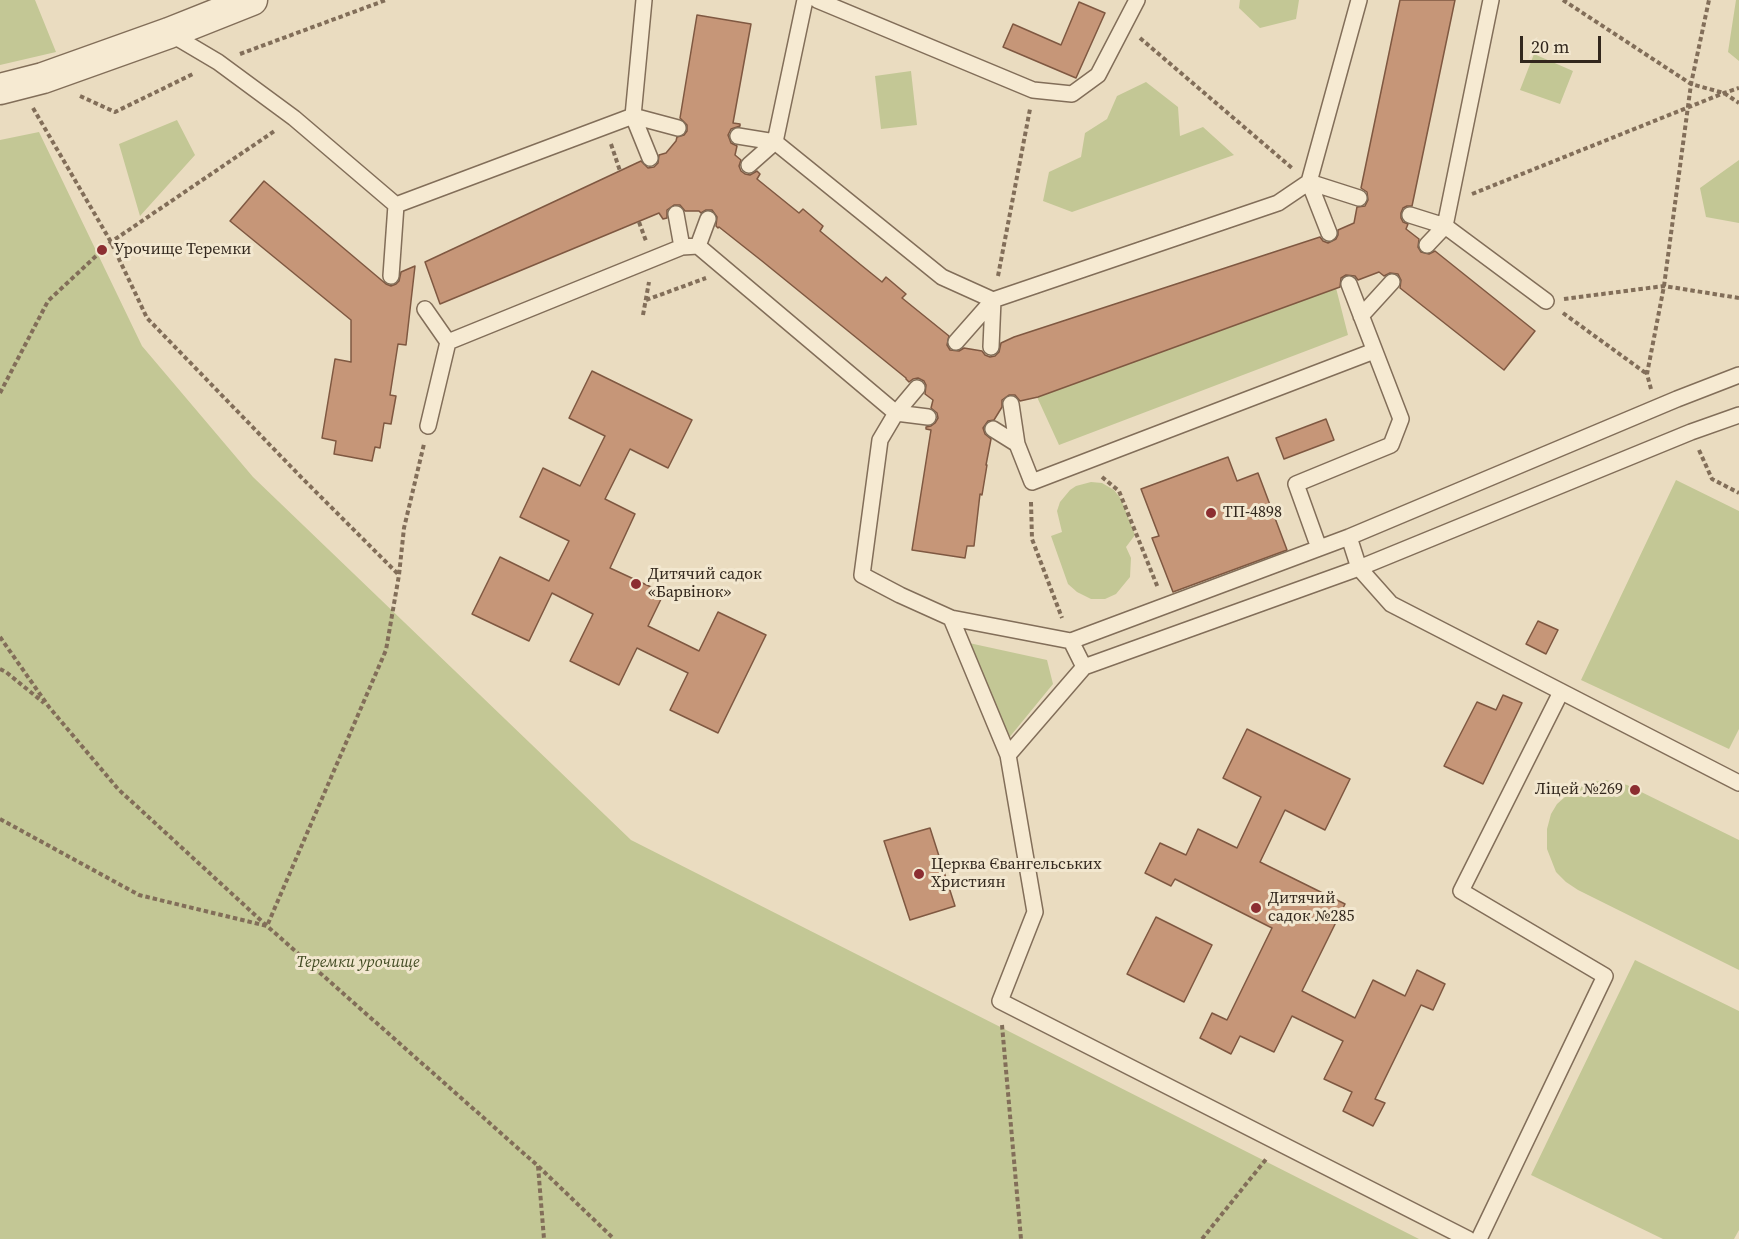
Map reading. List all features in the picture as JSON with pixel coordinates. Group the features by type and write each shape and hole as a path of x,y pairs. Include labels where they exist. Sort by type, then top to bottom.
{"street":[{"path":"21,84 169,33 252,0"}],"lane":[{"path":"645,0 633,116 650,158"},
{"path":"749,165 775,142 805,0"},
{"path":"817,0 1033,90 1072,94 1098,75 1137,0"},
{"path":"1329,233 1309,182 1359,0"},
{"path":"1427,245 1445,226 1491,0"},
{"path":"169,33 218,62 294,118 396,205"},
{"path":"396,205 633,116 678,128"},
{"path":"738,136 775,142 942,277 993,300"},
{"path":"1309,182 1359,198"},
{"path":"956,342 993,300 1278,203 1309,182"},
{"path":"391,276 396,205"},
{"path":"676,214 690,247 727,271 896,412 928,417"},
{"path":"1410,215 1445,226 1546,301"},
{"path":"448,342 690,247 708,219"},
{"path":"1361,316 1392,282"},
{"path":"1319,548 1296,484 1391,445 1401,418 1348,284"},
{"path":"991,347 993,300"},
{"path":"425,309 448,342 428,426"},
{"path":"1011,404 1017,444 1032,482 1374,351"},
{"path":"917,388 896,412 880,440 862,575 900,596 951,618 1071,640 1349,537 1739,375"},
{"path":"1008,755 1084,666 1359,568 1691,432 1739,415"},
{"path":"993,429 1017,444"},
{"path":"1349,537 1359,568 1391,604 1739,783"},
{"path":"951,618 1008,755 1035,912 1000,1001 1468,1239"},
{"path":"1071,640 1084,666"},
{"path":"1479,1239 1605,976 1461,891 1562,693"}],"path":[{"path":"21,84 115,112 218,62 386,0"},
{"path":"1563,0 1691,84 1724,93 1739,103"},
{"path":"1546,301 1647,374 1664,286 1691,84 1709,0"},
{"path":"1124,24 1309,182"},
{"path":"21,84 111,242 147,318 399,575"},
{"path":"1449,202 1739,88"},
{"path":"993,300 1033,90"},
{"path":"0,393 48,301 111,242 294,118"},
{"path":"645,300 727,271"},
{"path":"1546,301 1664,286 1739,298"},
{"path":"267,926 386,650 399,575 404,528 428,426"},
{"path":"1076,466 1098,474 1119,491 1164,606"},
{"path":"1031,480 1032,539 1071,640"},
{"path":"0,637 49,707 118,789 267,926 538,1166 614,1239"},
{"path":"0,669 49,707"},
{"path":"0,819 139,895 267,926"},
{"path":"1000,1001 1021,1239"},
{"path":"1202,1239 1280,1143"},
{"path":"538,1166 544,1239"}],"green space":[{"path":"0,0 35,0 56,52 0,65"},
{"path":"1240,0 1299,0 1296,19 1260,28 1239,8"},
{"path":"1736,0 1739,0 1739,61 1728,52"},
{"path":"1534,54 1573,71 1560,104 1520,90"},
{"path":"911,71 917,125 881,129 875,76"},
{"path":"1146,82 1178,107 1180,136 1203,127 1234,155 1072,212 1043,201 1049,172 1081,157 1085,133 1107,119 1117,96"},
{"path":"177,120 195,155 140,216 119,144"},
{"name":"Теремки урочище","path":"39,132 142,346 253,477 631,840 1419,1239 0,1239 0,140"},
{"path":"1739,160 1739,223 1706,217 1700,188"},
{"path":"1336,288 1348,335 1059,445 1037,397"},
{"path":"1676,480 1739,511 1739,729 1729,749 1581,680"},
{"path":"1091,482 1102,483 1114,490 1121,499 1135,535 1126,547 1131,558 1130,577 1116,594 1105,599 1091,599 1068,584 1051,536 1062,532 1057,511 1060,502 1076,486"},
{"path":"969,643 1047,660 1053,684 1008,739"},
{"path":"1606,780 1627,785 1739,840 1739,970 1578,890 1556,872 1547,849 1547,829 1551,814 1557,804 1574,789 1586,783"},
{"path":"1635,960 1739,1011 1739,1230 1734,1239 1663,1239 1531,1175"}],"building":[{"path":"1400,0 1455,0 1412,206 1403,208 1401,218 1408,224 1406,229 1419,239 1418,247 1421,252 1429,254 1435,251 1535,331 1504,370 1400,288 1401,280 1398,274 1390,273 1384,276 1379,272 1358,280 1355,276 1346,275 1341,278 1340,287 1038,397 1020,401 1015,395 1009,395 1002,400 1002,407 994,420 988,421 983,428 985,434 991,439 982,495 980,494 974,546 967,546 965,558 912,550 931,430 926,427 935,423 938,418 937,413 931,408 933,400 925,394 924,381 918,378 909,382 762,261 718,228 716,226 717,217 712,210 701,213 685,211 680,205 674,205 667,210 667,218 663,219 659,213 440,304 425,262 641,161 648,168 654,167 658,163 659,155 666,153 677,137 684,135 687,131 687,125 680,118 697,15 751,24 733,123 740,124 740,126 731,129 728,135 731,143 737,146 735,155 741,160 739,166 741,171 750,175 757,171 760,174 757,179 799,213 803,209 823,226 820,231 861,265 882,282 886,277 906,294 902,298 949,336 947,345 950,350 959,351 964,348 982,351 990,357 995,356 999,352 1001,343 1014,337 1320,237 1328,243 1336,239 1338,230 1354,223 1357,207 1365,206 1368,200 1367,192 1361,188"},
{"path":"1079,2 1105,13 1076,78 1003,47 1013,24 1061,45"},
{"path":"264,181 386,284 391,286 396,284 401,272 415,266 406,345 398,344 390,395 396,396 391,424 384,423 380,448 375,447 372,461 334,454 336,441 322,438 335,359 351,362 351,320 230,221"},
{"path":"592,371 692,420 668,468 630,449 605,499 635,514 610,568 664,593 648,626 699,651 718,612 766,635 718,733 670,710 688,673 637,648 619,685 570,661 593,614 552,593 529,641 472,614 500,557 549,581 569,541 520,517 543,468 580,486 605,436 569,418"},
{"path":"1326,419 1334,440 1284,459 1276,438"},
{"name":"ТП-4898","path":"1228,457 1237,481 1258,473 1287,550 1173,592 1152,538 1159,536 1141,489"},
{"path":"1538,621 1558,630 1546,654 1526,644"},
{"path":"1503,695 1522,703 1483,784 1444,766 1477,702 1496,710"},
{"path":"1247,729 1350,779 1325,830 1285,810 1260,862 1345,904 1302,991 1355,1018 1373,980 1405,996 1417,970 1445,984 1433,1010 1421,1005 1375,1099 1385,1103 1373,1126 1343,1111 1352,1092 1324,1079 1343,1041 1292,1016 1274,1052 1240,1036 1231,1054 1200,1038 1212,1013 1227,1020 1272,928 1175,879 1171,886 1145,873 1160,843 1186,855 1198,829 1237,848 1261,797 1223,778"},
{"name":"Церква Євангельських Християн","path":"930,828 955,906 910,920 884,841"},
{"path":"1156,917 1212,945 1184,1002 1127,974"}],"place":[{"name":"Урочище Теремки","path":"102,250"},
{"name":"ТП-4898","path":"1211,513"},
{"name":"Дитячий садок «Барвінок»","path":"636,584"},
{"name":"Ліцей №269","path":"1635,790"},
{"name":"Церква Євангельських Християн","path":"919,874"},
{"name":"Дитячий садок №285","path":"1256,908"}]}
